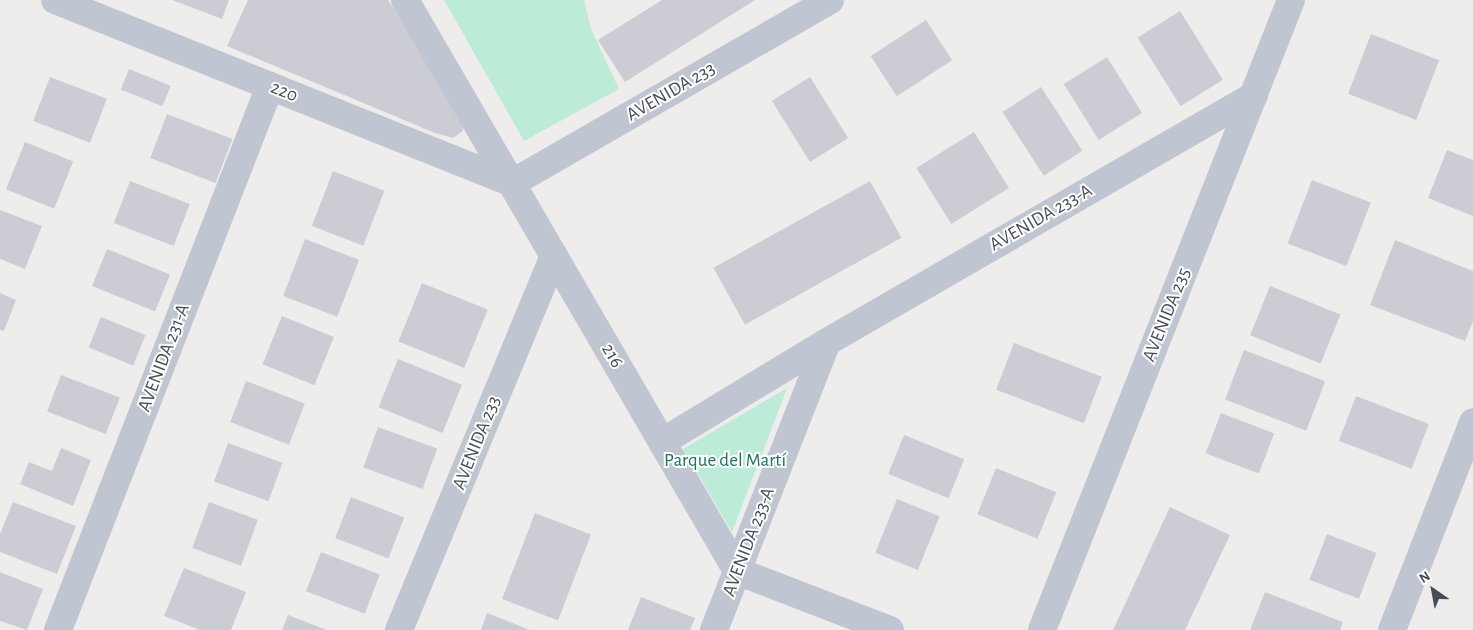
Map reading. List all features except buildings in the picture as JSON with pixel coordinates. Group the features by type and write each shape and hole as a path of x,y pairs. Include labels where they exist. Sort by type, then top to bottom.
{"street":[{"name":"220","path":"55,0 512,183"},
{"name":"216","path":"405,0 737,571"},
{"name":"AVENIDA 233","path":"512,183 830,0"},
{"name":"AVENIDA 235","path":"1042,630 1292,0"},
{"name":"AVENIDA 231-A","path":"58,630 270,86"},
{"name":"AVENIDA 233-A","path":"662,442 827,342 1254,95"},
{"name":"AVENIDA 233","path":"399,630 554,256"},
{"name":"AVENIDA 233-A","path":"714,630 827,342"},
{"path":"1392,630 1473,422"},
{"path":"737,571 890,630"}],"green space":[{"path":"444,0 584,0 591,29 619,89 524,141"},
{"name":"Parque del Martí","path":"787,388 732,532 683,449"}]}
